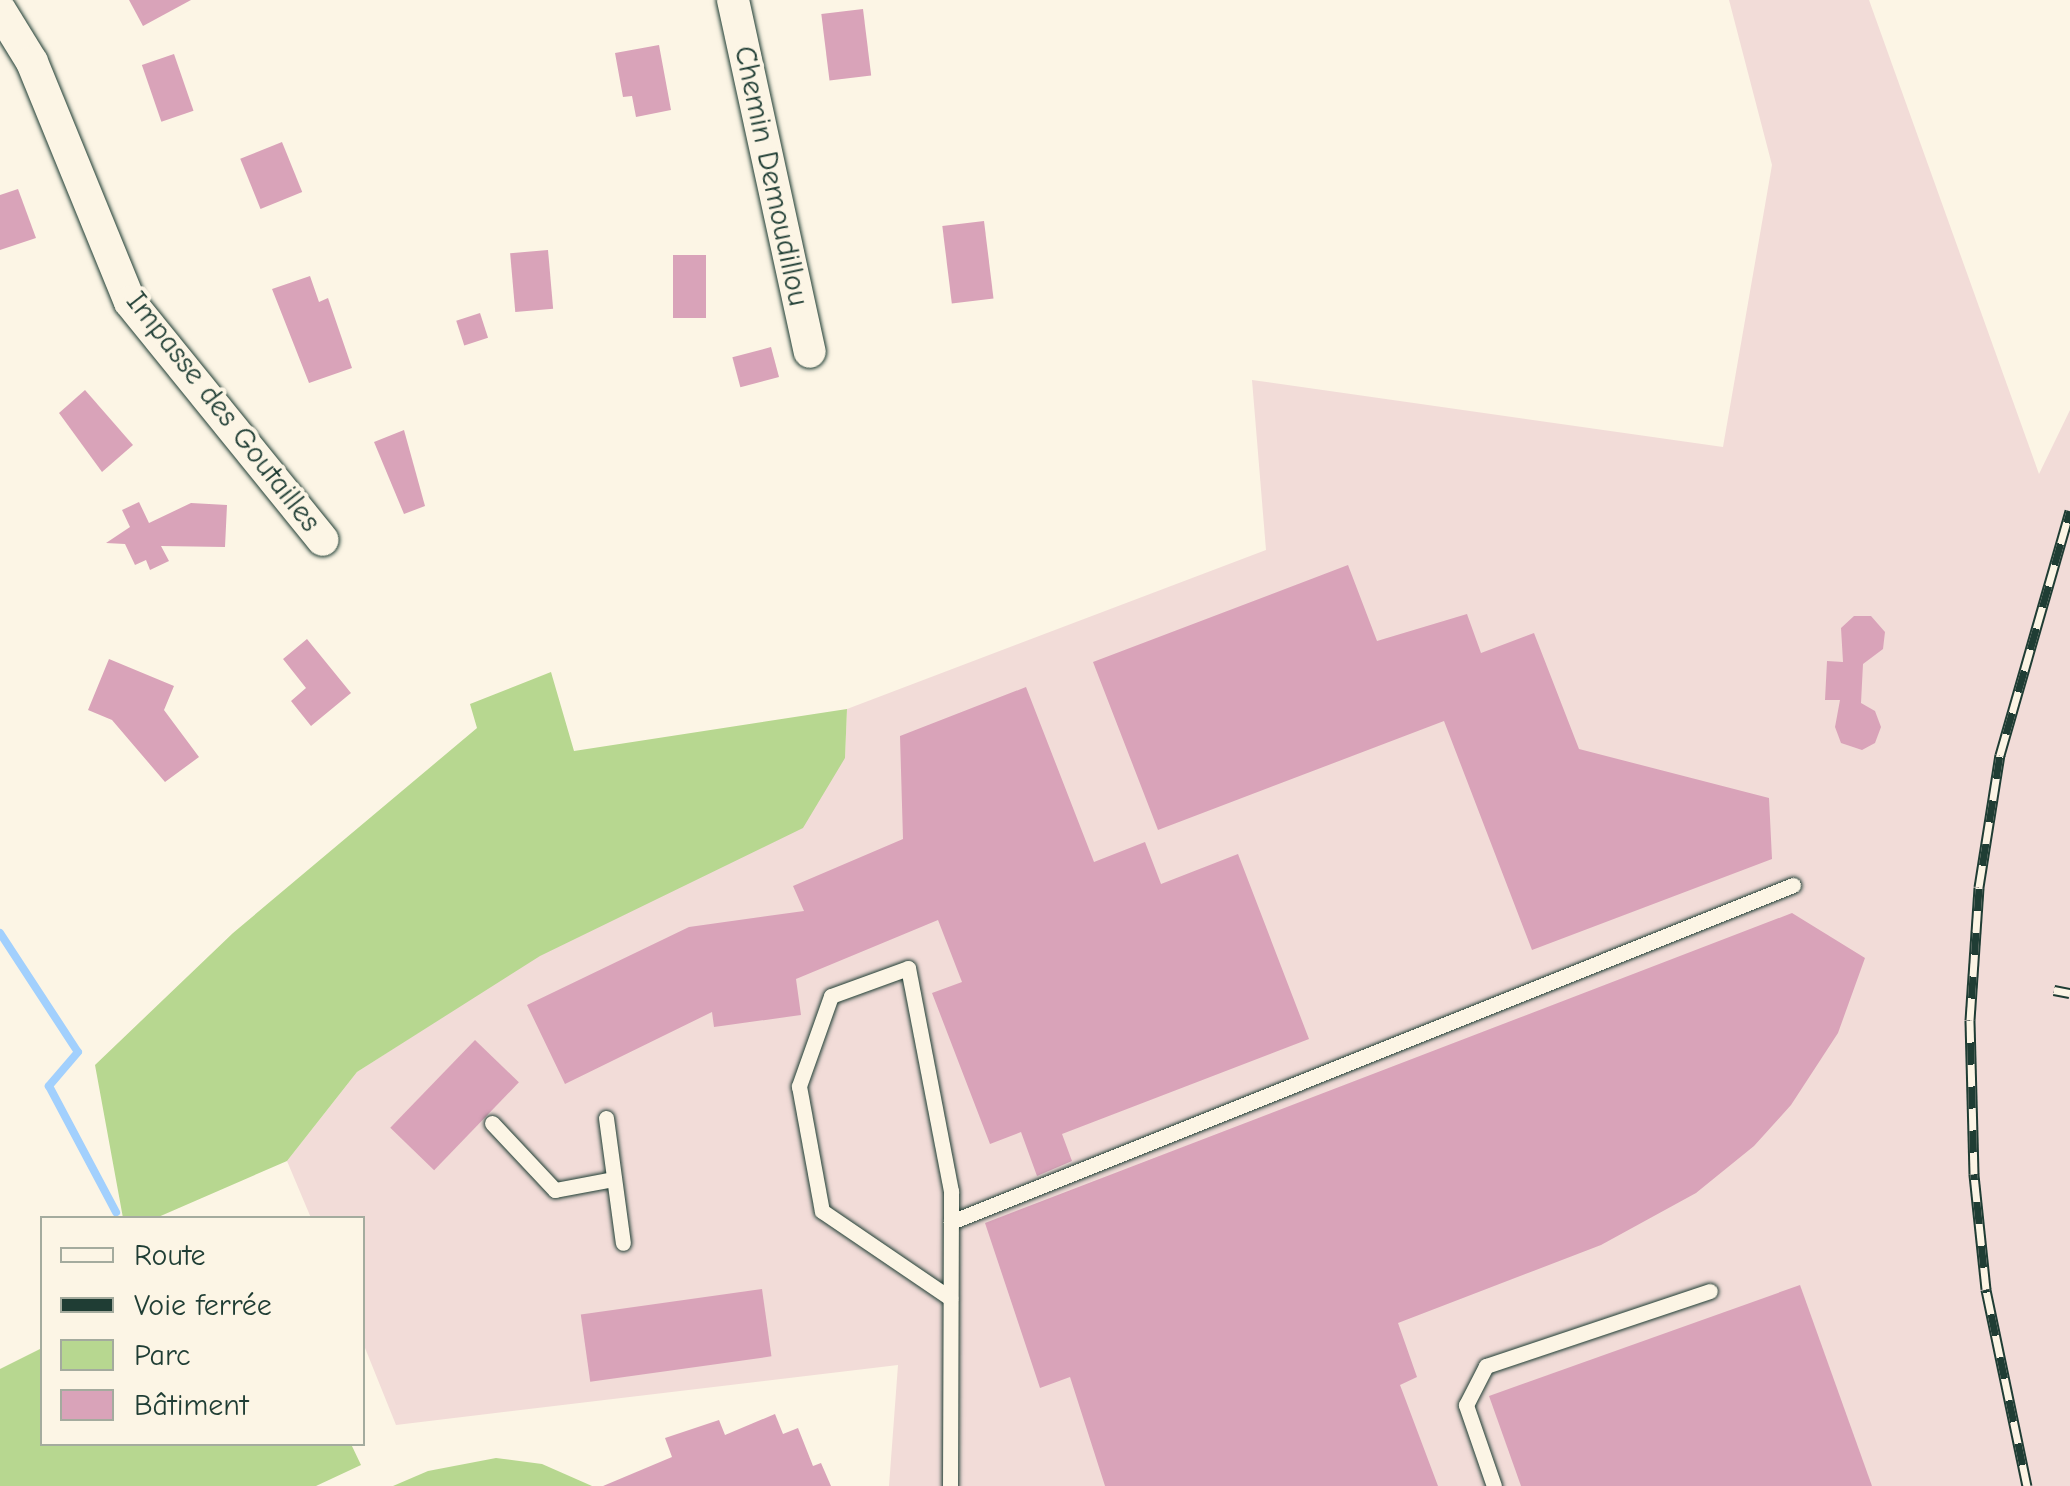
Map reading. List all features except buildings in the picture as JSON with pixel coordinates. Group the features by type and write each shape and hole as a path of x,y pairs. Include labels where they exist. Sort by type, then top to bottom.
{"street":[{"name":"Chemin Demoudillou","path":"733,0 810,352"},
{"name":"Impasse des Goutailles","path":"0,10 32,62 130,302 324,540"}],"lane":[{"path":"951,1222 1793,884"},
{"path":"950,1298 822,1211 798,1086 831,996 908,968 951,1191 950,1486"},
{"path":"606,1118 623,1243"},
{"path":"492,1123 555,1190 614,1179"},
{"path":"1494,1486 1466,1405 1486,1366 1710,1291"}],"shaded area":[{"path":"1729,0 1869,0 2039,474 2070,410 2070,1486 889,1486 898,1365 396,1425 365,1348 365,1216 310,1216 287,1161 357,1072 845,758 847,709 1266,550 1252,380 1723,447 1772,165"}],"green space":[{"path":"551,672 574,751 847,709 845,758 803,828 540,956 357,1072 287,1161 161,1216 123,1216 95,1065 233,933 477,728 470,704"},
{"path":"40,1349 40,1446 352,1446 361,1465 316,1486 0,1486 0,1369"},
{"path":"496,1458 542,1464 592,1486 393,1486 428,1471"}],"waterway":[{"path":"0,933 78,1052 49,1086 116,1212"}],"railway":[{"path":"2027,1486 1986,1289 1974,1174 1970,1020 1979,887 2000,755 2070,511"},
{"path":"2054,990 2070,993"}]}
